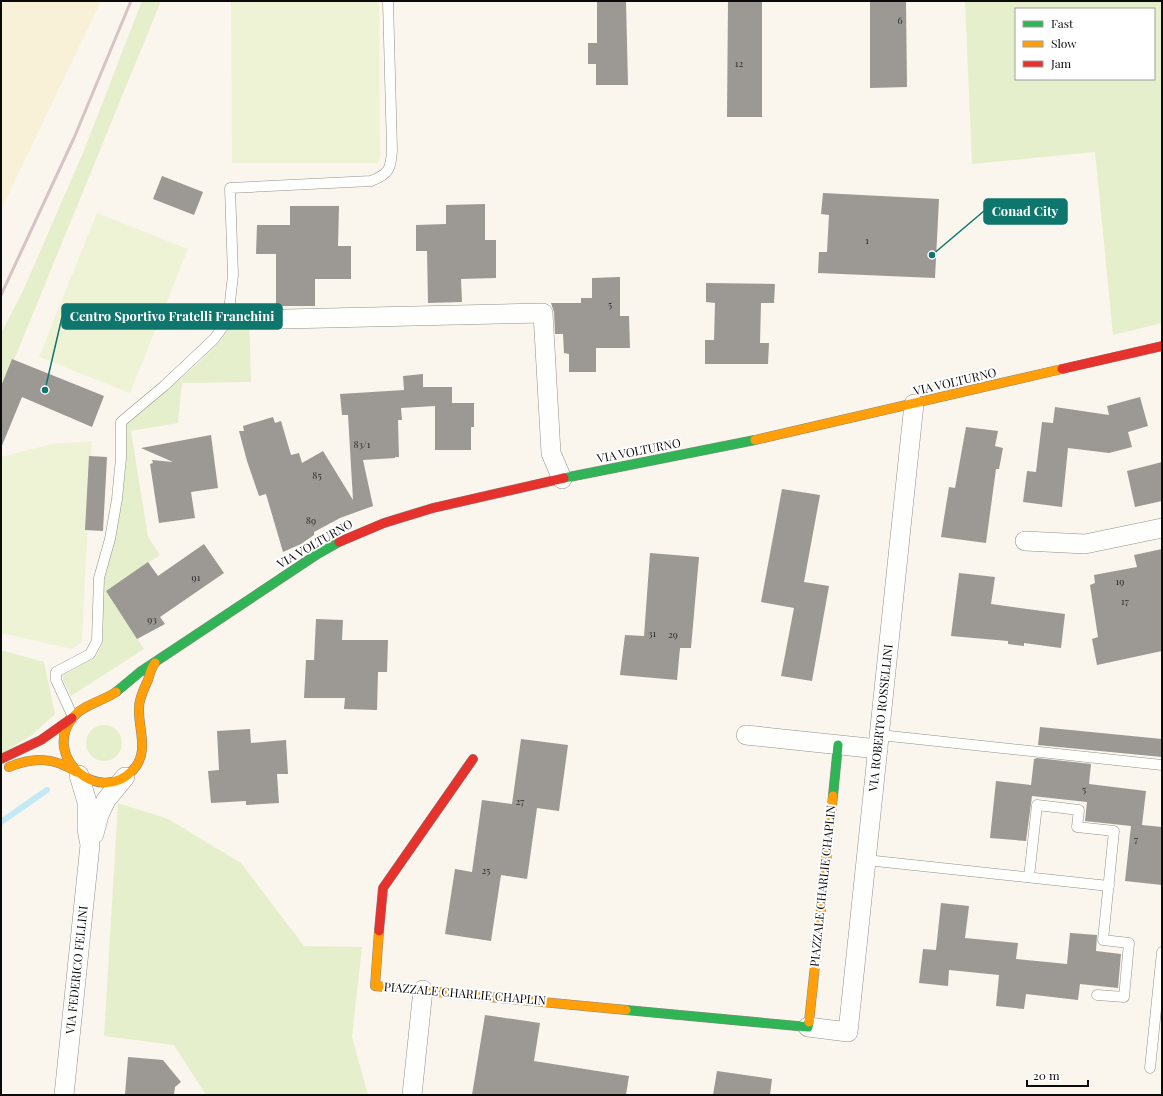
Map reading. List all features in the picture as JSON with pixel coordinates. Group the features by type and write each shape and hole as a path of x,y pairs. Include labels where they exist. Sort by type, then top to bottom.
{"street":[{"path":"285,319 543,313 552,453 562,479"},
{"name":"VIA VOLTURNO","path":"1,759 41,740 73,718 87,706 116,692 137,674 297,567 348,537 384,523 414,513 562,479 624,465 731,445 1162,346"},
{"name":"VIA ROBERTO ROSSELLINI","path":"848,1032 914,404"},
{"path":"1025,541 1085,544 1162,528"},
{"name":"VIA VOLTURNO","path":"125,777 137,764 141,756 143,737 141,729 140,700 150,670 155,663"},
{"path":"87,706 105,703 114,705"},
{"path":"130,714 141,729"},
{"name":"VIA VOLTURNO","path":"73,718 68,725 63,741 66,758 78,773"},
{"path":"746,735 838,745 879,742"},
{"name":"PIAZZALE CHARLIE CHAPLIN","path":"808,1027 838,745"},
{"path":"1,772 25,761 37,759 59,763 91,781 100,783 117,781 125,777"},
{"name":"PIAZZALE CHARLIE CHAPLIN","path":"473,759 383,888 375,986 848,1032"},
{"name":"VIA FEDERICO FELLINI","path":"78,773 87,802 87,829 90,845"},
{"name":"VIA FEDERICO FELLINI","path":"64,1095 90,845 103,805 110,793 125,777"},
{"path":"412,1095 423,990"}],"lane":[{"path":"73,718 56,680 56,672 90,654 95,648 97,641 99,578 110,539 117,500 121,458 121,422 164,386 214,340 228,320 233,275 230,188 371,181 382,177 389,170 392,150 388,1"},
{"path":"879,742 1162,765"},
{"path":"1029,877 1037,805 1079,810 1078,826 1114,831 1103,940 1129,943 1124,997 1097,995"},
{"path":"866,860 1108,886"},
{"path":"1150,1068 1162,952"}],"shaded area":[{"path":"1,1 101,1 1,210"}],"green space":[{"path":"142,1 161,1 14,360 12,359 1,385 1,333 22,293 83,153"},
{"path":"231,1 379,1 380,156 378,163 232,163"},
{"path":"965,1 1162,1 1162,323 1113,335 1095,152 972,164"},
{"path":"97,213 188,249 130,393 39,357"},
{"path":"249,314 251,382 182,383 178,423 131,431 148,537 160,555 106,591 144,649 71,696 63,680 63,675 92,659 98,653 103,642 103,588 122,496 126,463 125,427 127,423 187,373 210,351 221,340 239,317"},
{"path":"92,441 82,642 72,649 1,633 1,457 52,444"},
{"path":"1,650 44,662 55,714 32,735 1,754"},
{"path":"104,725 117,730 122,743 117,756 104,761 91,756 86,743 91,730"},
{"path":"118,803 168,819 241,863 304,946 362,947 352,1037 368,1095 206,1095 174,1045 104,1036"}],"building":[{"path":"597,1 626,1 628,85 596,85 596,64 588,64 588,43 597,43"},
{"path":"728,1 762,1 762,117 727,117"},
{"path":"870,1 906,1 907,87 870,88"},
{"path":"162,176 203,192 194,215 153,199"},
{"path":"823,193 939,199 935,278 818,273 819,252 827,252 829,215 821,214"},
{"path":"485,204 485,240 496,240 496,278 461,279 462,302 428,303 427,251 416,251 416,225 446,224 446,205"},
{"path":"290,206 339,206 338,246 351,246 351,279 315,279 315,306 276,306 276,254 256,254 257,225 290,225"},
{"path":"620,277 620,316 629,316 630,348 596,348 596,372 569,372 569,354 564,353 563,334 555,334 554,312 551,303 581,303 581,298 592,298 592,278"},
{"path":"706,283 775,284 774,303 761,303 760,343 769,343 768,364 705,364 705,340 714,340 715,303 706,302"},
{"path":"12,359 104,396 92,427 22,397 1,448 1,386"},
{"path":"423,374 423,387 452,387 452,403 474,403 474,427 471,427 471,450 435,450 435,406 401,408 402,420 398,420 399,457 363,460 373,506 340,518 314,532 314,535 301,544 283,552 266,494 259,496 239,431 244,431 243,426 273,417 275,423 281,421 291,455 299,453 302,463 323,451 353,500 348,415 342,415 340,394 404,390 403,376"},
{"path":"1140,397 1148,426 1128,432 1132,447 1109,453 1068,448 1062,507 1023,502 1027,471 1036,472 1042,422 1053,423 1055,407 1109,415 1107,406"},
{"path":"966,427 998,431 995,446 1003,448 999,469 996,469 986,543 941,537 949,487 955,488"},
{"path":"211,435 218,488 191,492 195,518 159,523 150,464 153,463 152,460 173,462 141,448"},
{"path":"89,456 107,457 103,531 85,530"},
{"path":"1162,462 1162,501 1135,507 1127,471"},
{"path":"782,489 820,495 804,582 829,586 812,681 781,676 794,608 761,602"},
{"path":"204,544 224,573 160,617 165,624 137,639 106,591 148,562 158,576"},
{"path":"1162,549 1162,651 1097,665 1092,639 1098,637 1090,585 1095,583 1094,575 1137,567 1134,555"},
{"path":"650,553 699,557 691,648 680,648 677,680 620,675 625,635 644,636"},
{"path":"959,573 995,577 991,604 1065,614 1061,648 1024,643 1024,646 1008,644 1008,641 951,636"},
{"path":"316,619 343,620 342,640 388,640 387,672 378,672 377,710 344,709 345,698 304,698 306,660 314,660"},
{"path":"1040,727 1162,739 1162,757 1038,745"},
{"path":"250,729 251,743 286,740 288,774 277,774 279,803 246,805 246,801 211,803 208,771 219,770 217,731"},
{"path":"521,739 568,745 559,811 537,808 527,879 501,875 491,941 445,934 455,869 472,872 482,800 512,804"},
{"path":"1037,758 1091,764 1089,784 1146,791 1142,825 1162,827 1162,885 1125,881 1131,826 1085,821 1087,802 1032,796 1026,841 990,838 996,781 1031,785 1034,759"},
{"path":"941,903 969,906 965,938 1018,943 1016,959 1067,964 1070,933 1097,935 1096,951 1121,954 1118,988 1080,984 1078,1000 1026,994 1024,1009 996,1006 999,975 949,970 948,986 919,983 923,949 936,950"},
{"path":"485,1015 540,1023 534,1061 629,1076 626,1095 472,1095"},
{"path":"128,1057 163,1060 181,1082 175,1087 174,1095 125,1095"},
{"path":"717,1071 772,1079 770,1095 713,1095"}],"waterway":[{"path":"1,822 47,790"}],"railway":[{"path":"1,295 74,138 131,1"}],"traffic: fast":[{"path":"564,478 755,440"},
{"path":"116,692 140,672 316,555 339,542"},
{"path":"833,796 838,745"},
{"path":"626,1010 808,1027 809,1022"}],"traffic: slow":[{"path":"755,440 1062,369"},
{"path":"116,692 83,708 74,716 65,731 64,746 68,760 78,772 90,779 104,783 119,780 133,770 141,756 142,740 139,704 155,663"},
{"path":"9,767 26,761 43,760 60,763 76,772"},
{"path":"809,1022 833,796"},
{"path":"379,931 375,986 626,1010"}],"traffic: jam":[{"path":"1062,369 1162,346"},
{"path":"339,542 384,523 433,508 564,478"},
{"path":"1,759 41,740 72,718"},
{"path":"379,931 383,888 473,759"}],"place":[{"name":"Conad City","path":"932,255"},
{"name":"Centro Sportivo Fratelli Franchini","path":"45,390"}]}
